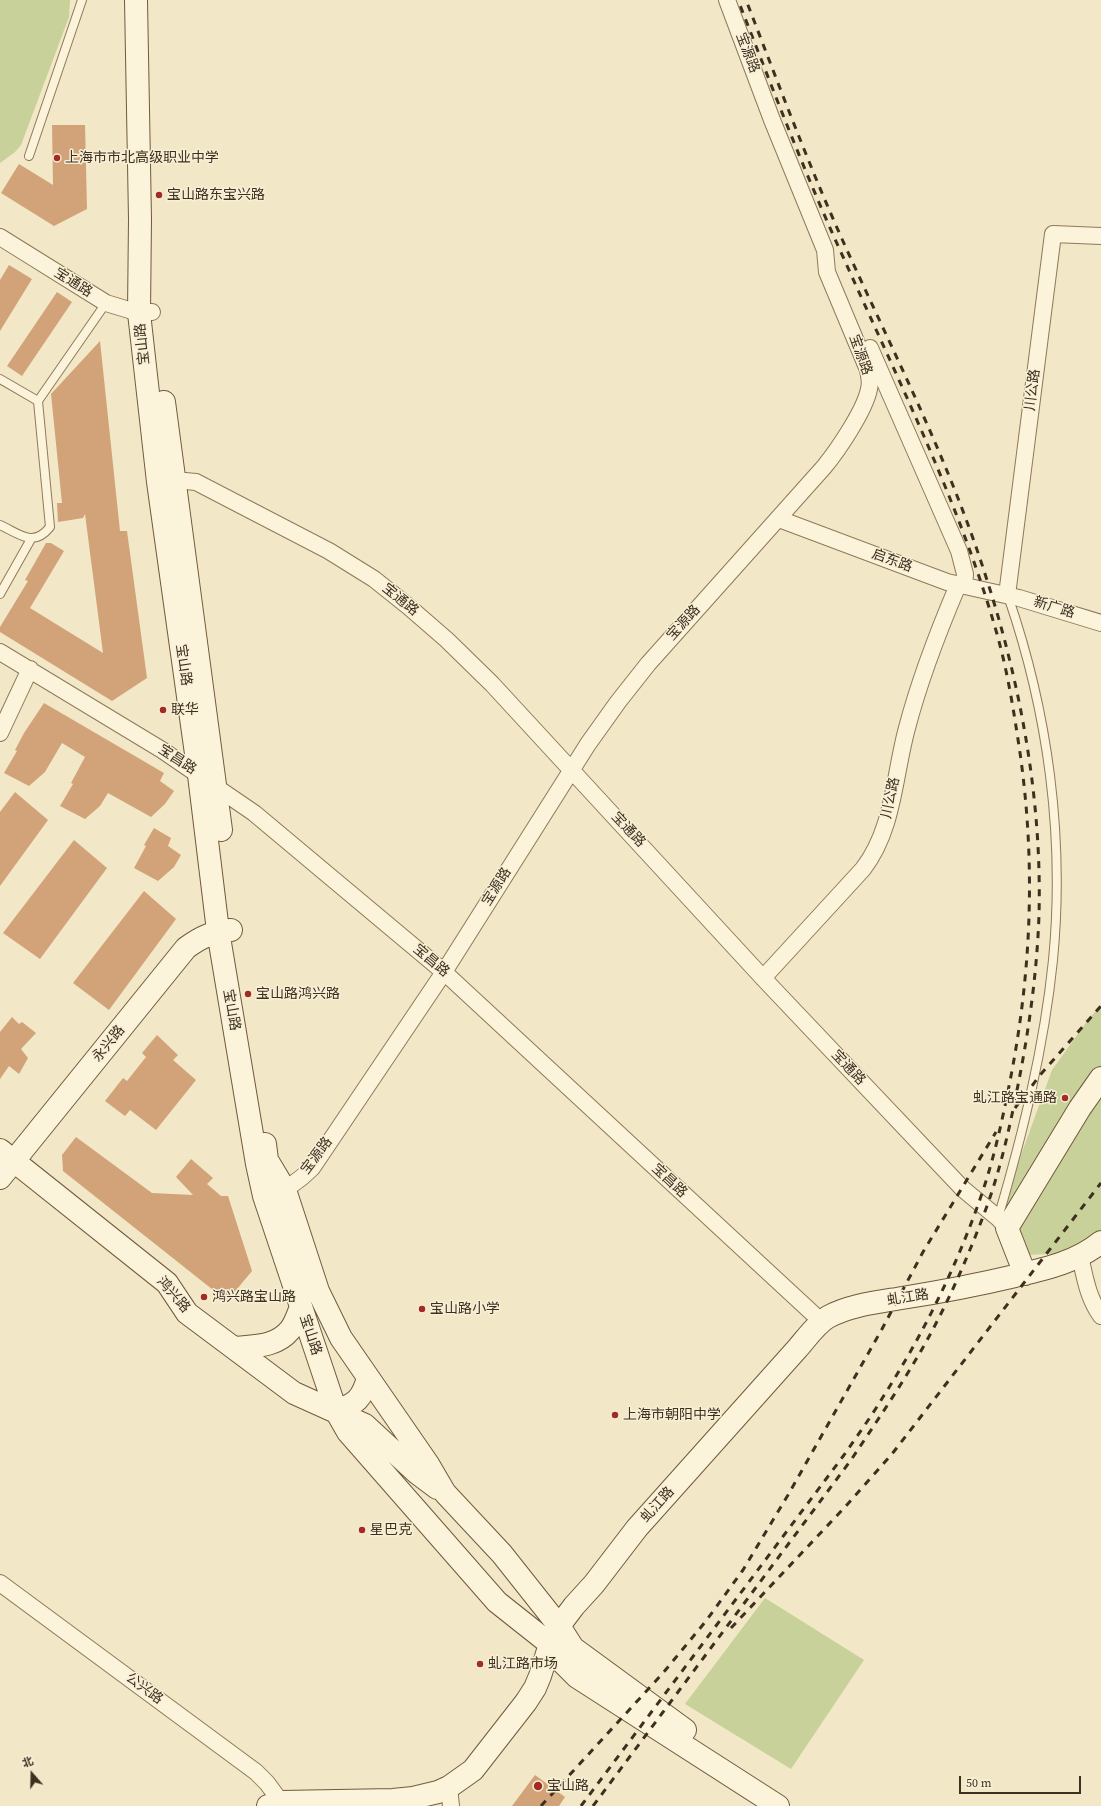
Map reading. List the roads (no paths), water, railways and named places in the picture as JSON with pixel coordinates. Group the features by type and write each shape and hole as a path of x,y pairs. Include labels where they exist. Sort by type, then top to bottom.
{"main road":[{"name":"宝山路","path":"136,0 140,219 146,312 166,481 257,1164 264,1196 336,1411 348,1432 497,1602 554,1635 792,1806"},
{"name":"宝山路","path":"146,312 148,252 147,0"},
{"name":"宝山路","path":"225,931 267,1160 285,1190 318,1291 342,1338 428,1464 445,1493 502,1554 554,1635 558,1658 577,1677 778,1806"},
{"name":"永兴路","path":"0,1178 7,1155 186,948 200,938 225,931"},
{"path":"1002,1223 1101,1078"},
{"name":"鸿兴路","path":"7,1155 167,1283 187,1312 294,1393 365,1425 417,1473 445,1493"},
{"name":"宝通路","path":"1002,1223 1025,1274"},
{"name":"虬江路","path":"275,1804 393,1800 427,1795 450,1796 473,1770 526,1702 540,1676 554,1635 637,1528 822,1322 835,1314 851,1308 877,1302 967,1288 1025,1274 1080,1256 1101,1242"},
{"path":"235,1348 264,1345 277,1341 290,1330 301,1307"},
{"path":"336,1411 353,1405 364,1392 368,1378"}],"street":[{"name":"宝源路","path":"264,1196 285,1190 302,1178 312,1168 444,972 572,769 618,702 640,673 824,467 839,448 864,403 869,389 870,380 866,365 827,272 825,250 772,120 727,0"},
{"name":"川公路","path":"1007,595 1053,234 1101,236"},
{"name":"宝通路","path":"0,237 106,303 146,312"},
{"path":"825,250 885,381 959,551 965,574 961,585"},
{"name":"宝通路","path":"166,481 196,482 211,489 329,551 374,579 409,607 470,662 572,769 763,978 963,1189 1002,1223"},
{"name":"启东路","path":"779,519 961,585 1007,595"},
{"name":"川公路","path":"763,978 863,869 876,848 886,822 906,730 917,689 930,651 961,585"},
{"name":"新广路","path":"1007,595 1101,623"},
{"name":"宝昌路","path":"0,652 162,750 254,813 444,972 822,1322"},
{"path":"0,733 30,669"},
{"path":"1080,1256 1087,1290 1091,1300 1101,1316"},
{"name":"公兴路","path":"0,1583 256,1772 275,1793 275,1804"}],"lane":[{"path":"29,156 82,0"},
{"path":"0,525 31,539 42,536 50,527 38,401 106,303"},
{"path":"0,379 38,401"},
{"path":"0,594 31,539"},
{"path":"1002,1223 1038,1060 1053,960 1056,915 1054,827 1045,736 1030,667 1007,595"}],"railway":[{"path":"581,1806 844,1455 869,1419 897,1374 937,1302 970,1227 993,1157 1007,1096 1018,1037 1027,950 1029,864 1023,777 1011,696 997,634 982,586 947,491 907,397 816,195 738,0"},
{"path":"593,1806 851,1460 899,1387 935,1326 974,1241 1001,1161 1012,1116 1022,1064 1032,1001 1036,958 1039,915 1039,872 1033,786 1019,701 986,577 955,490 919,406 829,210 792,120 746,0"},
{"path":"1015,1108 1041,1074 1101,1006"},
{"path":"541,1806 663,1673 706,1621 743,1570 788,1495 882,1329 923,1252 996,1132"},
{"path":"731,1628 845,1507 892,1454 1101,1183"}],"place":[{"name":"上海市市北高级职业中学","path":"57,158"},
{"name":"宝山路东宝兴路","path":"159,195"},
{"name":"联华","path":"163,710"},
{"name":"宝山路鸿兴路","path":"248,994"},
{"name":"虬江路宝通路","path":"1065,1098"},
{"name":"鸿兴路宝山路","path":"204,1297"},
{"name":"宝山路小学","path":"422,1309"},
{"name":"上海市朝阳中学","path":"615,1415"},
{"name":"星巴克","path":"362,1530"},
{"name":"虬江路市场","path":"480,1664"},
{"name":"宝山路","path":"538,1786"}]}
